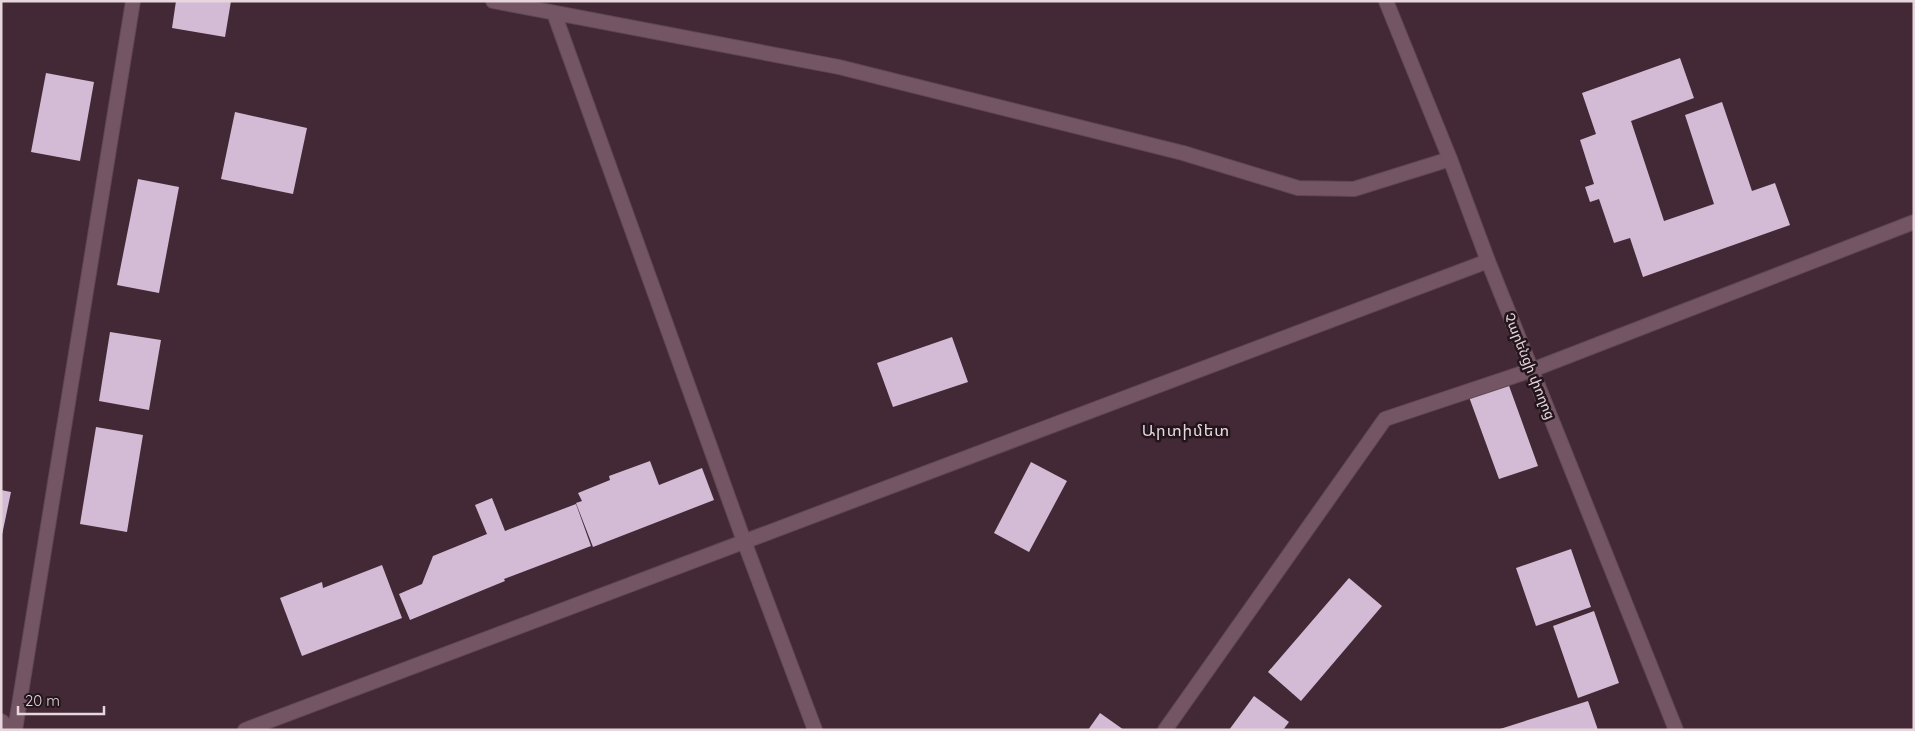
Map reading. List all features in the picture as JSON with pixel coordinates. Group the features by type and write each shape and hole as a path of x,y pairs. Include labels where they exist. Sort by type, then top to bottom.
{"street":[{"path":"1,721 14,730 132,1"},
{"path":"493,1 839,68 1183,153 1298,188 1354,189 1450,159"},
{"name":"Չարենցի փողոց","path":"1386,1 1676,730"},
{"path":"554,13 744,541 815,730"},
{"path":"1165,730 1385,419 1532,370 1914,222"},
{"path":"245,730 1488,261"}],"building":[{"path":"176,1 231,1 225,37 172,28"},
{"path":"1680,58 1694,98 1631,121 1664,221 1714,204 1685,115 1722,102 1752,191 1775,183 1790,225 1643,277 1630,238 1614,243 1599,199 1590,202 1585,187 1594,184 1580,140 1596,134 1582,93"},
{"path":"46,73 94,82 80,161 31,152"},
{"path":"235,112 307,128 293,194 221,179"},
{"path":"138,179 179,187 159,293 117,285"},
{"path":"110,332 161,340 149,410 99,401"},
{"path":"952,337 968,382 893,407 877,363"},
{"path":"1508,383 1538,466 1499,479 1469,397"},
{"path":"96,427 143,435 127,532 80,524"},
{"path":"650,461 659,485 702,468 714,500 593,547 576,503 582,501 578,493 610,480 609,476"},
{"path":"1031,462 1067,481 1029,552 994,533"},
{"path":"1,490 11,492 2,535 1,534"},
{"path":"492,498 505,531 576,504 591,546 504,579 505,581 410,620 399,594 422,584 433,556 487,534 475,505"},
{"path":"1571,549 1591,607 1536,626 1516,568"},
{"path":"382,565 402,618 302,656 280,598 322,582 323,588"},
{"path":"1349,578 1382,606 1301,701 1268,672"},
{"path":"1594,611 1619,683 1578,698 1553,626"},
{"path":"1254,696 1289,722 1283,730 1229,730"},
{"path":"1588,701 1598,730 1500,730 1500,729"},
{"path":"1100,713 1124,730 1088,730"}],"district":[{"name":"Արտիմետ","path":"1186,430"}]}
